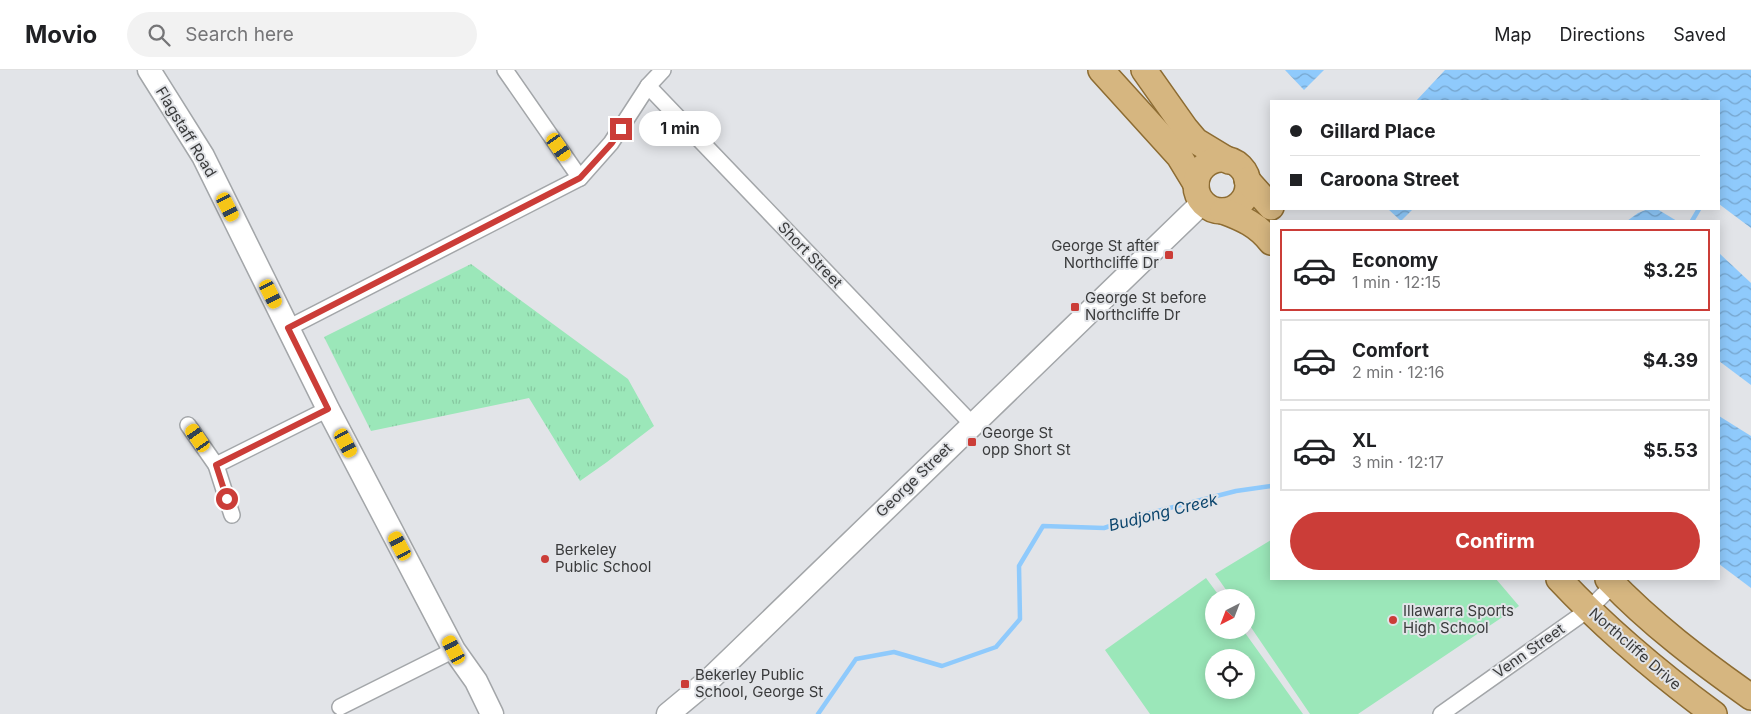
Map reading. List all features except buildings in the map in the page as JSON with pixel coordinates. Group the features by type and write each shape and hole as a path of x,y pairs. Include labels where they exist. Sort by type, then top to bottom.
{"main road":[{"name":"Flagstaff Road","path":"149,70 203,156 328,409 454,650 476,681 492,714"},
{"path":"1101,70 1179,156 1207,199 1256,226 1270,241"},
{"path":"1144,70 1196,141 1241,168 1247,180 1270,206"},
{"path":"1207,199 1201,170 1207,164 1221,160 1229,161"},
{"path":"1207,199 1230,210 1242,201 1247,187 1247,180"},
{"name":"George Street","path":"668,714 709,680 1207,199"},
{"path":"1274,210 1283,220"},
{"name":"Northcliffe Drive","path":"1560,580 1588,610 1714,714"},
{"path":"1611,582 1656,625 1706,665 1751,697"},
{"name":"Flagstaff Road","path":"454,650 465,687 478,714"}],"street":[{"path":"505,70 580,178"},
{"path":"288,328 580,178 612,143 648,86 663,70"},
{"name":"Short Street","path":"648,86 972,424"},
{"path":"216,465 328,409"},
{"path":"188,425 216,465 232,515"},
{"name":"Venn Street","path":"1441,714 1588,610 1611,582"},
{"path":"340,707 454,650"}],"green space":[{"path":"471,264 628,379 654,426 580,481 529,398 371,431 324,337"},
{"path":"1270,541 1270,580 1497,580 1519,606 1358,714 1310,714 1255,633 1255,589 1225,589 1215,574"},
{"path":"1206,578 1214,589 1205,589 1205,639 1249,639 1303,714 1150,714 1105,650"}],"water":[{"path":"1285,70 1324,70 1304,90"},
{"path":"1445,70 1751,70 1751,228 1720,205 1720,100 1417,100"},
{"path":"1389,210 1412,210 1402,220"},
{"path":"1646,210 1659,210 1675,220 1628,220"},
{"path":"1720,254 1751,283 1751,385 1720,362"},
{"path":"1720,417 1751,436 1751,588 1720,565"}],"waterway":[{"name":"Budjong Creek","path":"1693,220 1698,210"},
{"name":"Budjong Creek","path":"818,714 856,659 894,652 942,666 996,647 1020,619 1019,566 1043,526 1104,528 1150,513 1236,491 1270,486"}],"place":[{"name":"George St after Northcliffe Dr","path":"1169,255"},
{"name":"George St before Northcliffe Dr","path":"1075,307"},
{"name":"George St opp Short St","path":"972,442"},
{"name":"Berkeley Public School","path":"545,559"},
{"name":"Illawarra Sports High School","path":"1393,620"},
{"name":"Bekerley Public School, George St","path":"685,684"}],"route":[{"path":"227,499 216,465 328,409 288,328 580,178 612,143 621,129"}]}
